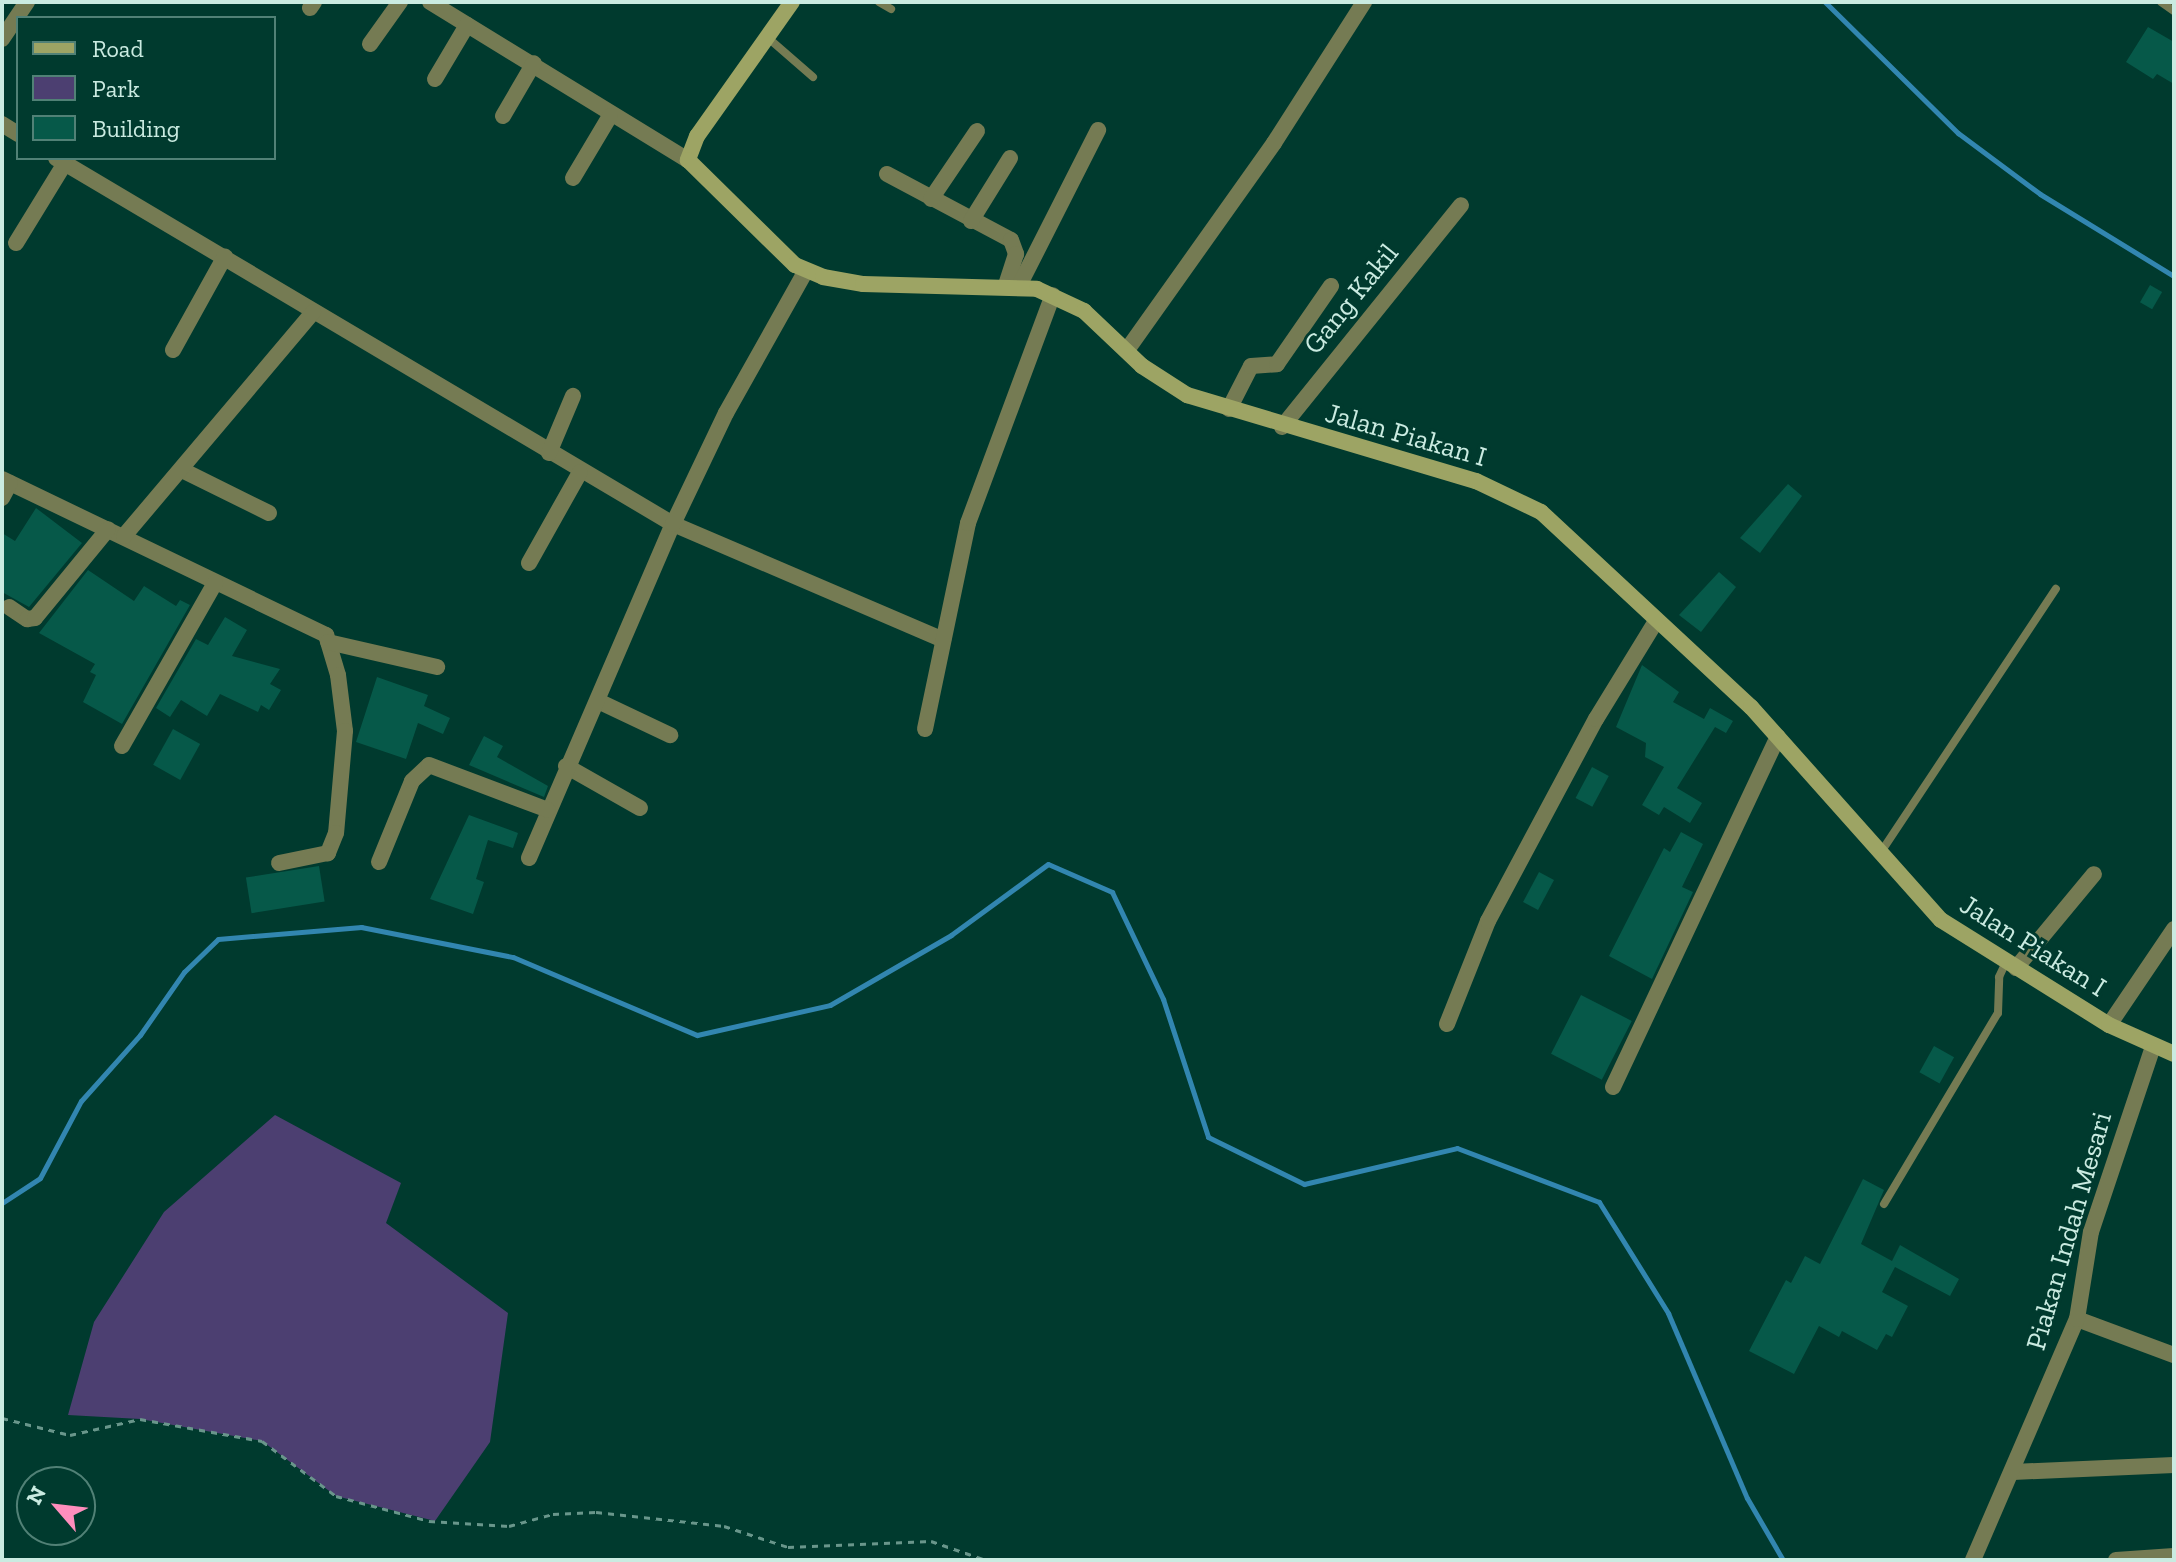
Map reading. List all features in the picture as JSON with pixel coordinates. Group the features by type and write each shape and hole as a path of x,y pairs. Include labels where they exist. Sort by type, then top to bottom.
{"street":[{"path":"370,44 400,2"},
{"path":"430,2 534,63 610,116 688,160 805,272 726,413 673,524 598,701 566,766 529,858"},
{"path":"688,160 697,136 792,2"},
{"path":"1127,350 1274,143 1364,2"},
{"path":"2,39 16,18"},
{"path":"435,79 467,25"},
{"path":"503,116 534,63"},
{"path":"573,178 610,116"},
{"path":"1013,285 1098,130"},
{"path":"931,199 977,131"},
{"path":"971,221 1010,158"},
{"path":"16,243 61,161 225,256 580,472 673,524 943,640"},
{"path":"887,174 1015,245 1013,285"},
{"name":"Gang Kakil","path":"1282,427 1461,205"},
{"path":"173,350 225,256"},
{"name":"Jalan Piakan I","path":"805,272 863,284 1013,285 1053,295 1084,311 1127,350 1187,395 1282,427 1505,492 1562,530 1778,737 1941,920 2109,1025 2174,1054"},
{"path":"1229,409 1251,366 1277,364 1331,286"},
{"path":"925,729 968,523 1053,295"},
{"path":"124,536 313,312"},
{"path":"549,453 573,396"},
{"path":"182,470 269,513"},
{"path":"529,563 580,472"},
{"path":"2,498 6,481 322,632 328,642 345,731 337,815 328,853 279,863"},
{"path":"9,607 27,619 35,618 108,529"},
{"path":"122,746 215,583"},
{"path":"1447,1024 1488,921 1596,719 1656,621"},
{"path":"328,642 437,667"},
{"path":"598,701 670,735"},
{"path":"1613,1087 1778,737"},
{"path":"379,862 412,781 429,765 548,810"},
{"path":"566,766 640,808"},
{"path":"2011,965 2094,874"},
{"path":"2109,1025 2174,929"},
{"name":"Piakan Indah Mesari","path":"1973,1560 2077,1319 2091,1232 2153,1047"},
{"path":"2077,1319 2174,1355"},
{"path":"2013,1472 2174,1465"},
{"path":"2116,1560 2174,1556"}],"lane":[{"path":"879,2 891,9"},
{"path":"2161,2 2174,11"},
{"path":"767,37 813,77"},
{"path":"1880,852 2056,589"},
{"path":"1884,1204 1998,1013 1999,977 2011,965"}],"path":[{"path":"2,1418 70,1435 140,1419 262,1441 336,1496 429,1521 509,1526 553,1514 596,1512 724,1526 788,1547 931,1541 986,1560"}],"green space":[{"path":"275,1115 401,1183 386,1223 508,1313 490,1442 435,1521 336,1496 262,1441 140,1419 68,1415 94,1322 164,1212"}],"building":[{"path":"2148,27 2174,42 2174,84 2157,74 2153,79 2126,62"},
{"path":"2150,285 2162,292 2152,309 2140,302"},
{"path":"1788,484 1802,496 1760,553 1740,538"},
{"path":"36,508 82,543 29,607 2,592 2,533 15,541"},
{"path":"88,570 134,601 144,586 176,606 180,600 190,605 122,724 83,702 96,675 90,672 95,664 39,633"},
{"path":"1719,572 1736,587 1701,632 1679,615"},
{"path":"225,617 247,630 232,656 280,669 270,684 281,690 269,710 261,705 258,712 220,694 207,716 181,700 170,717 156,708 196,639 208,645"},
{"path":"1642,665 1679,692 1673,702 1704,719 1710,708 1733,721 1726,733 1715,727 1677,788 1702,803 1690,823 1664,807 1659,815 1642,805 1664,767 1645,757 1646,743 1616,727"},
{"path":"377,677 428,695 424,706 450,718 443,734 418,723 406,759 356,742"},
{"path":"173,729 200,744 180,780 153,765"},
{"path":"484,736 503,746 497,757 548,786 544,797 469,765"},
{"path":"1592,767 1609,776 1592,807 1576,798"},
{"path":"469,815 518,833 513,848 488,840 476,879 484,882 473,914 430,899"},
{"path":"1681,832 1703,844 1682,887 1693,892 1652,979 1609,956 1664,848 1670,852"},
{"path":"319,866 325,902 252,913 246,878"},
{"path":"1539,872 1554,880 1538,910 1523,902"},
{"path":"1581,995 1632,1021 1602,1080 1551,1054"},
{"path":"1934,1046 1954,1057 1940,1083 1919,1072"},
{"path":"1863,1179 1884,1190 1861,1244 1892,1261 1900,1245 1959,1279 1950,1296 1895,1267 1882,1292 1908,1306 1892,1337 1886,1334 1877,1350 1842,1331 1839,1337 1819,1326 1794,1374 1749,1351 1786,1280 1791,1283 1805,1256 1820,1264"}],"waterway":[{"path":"1825,2 1958,133 2040,194 2174,276"},
{"path":"2,1203 40,1178 81,1101 140,1035 184,972 218,939 361,927 513,957 697,1035 830,1005 951,935 1048,864 1112,892 1163,999 1208,1137 1304,1184 1457,1148 1599,1202 1668,1313 1747,1498 1783,1560"}]}
